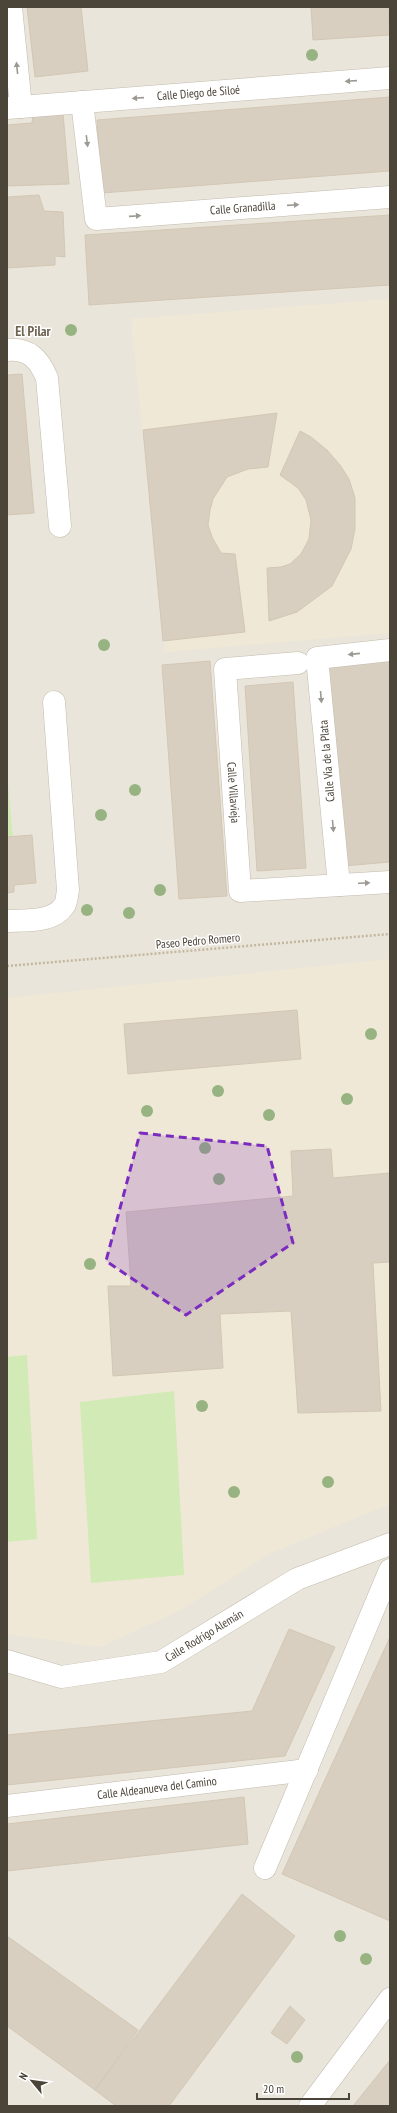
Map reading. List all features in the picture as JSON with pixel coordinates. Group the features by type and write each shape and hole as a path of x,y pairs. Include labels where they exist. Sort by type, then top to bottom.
{"street":[{"path":"10,7 14,107"},
{"name":"Calle Diego de Siloé","path":"14,107 390,78"},
{"name":"Calle Granadilla","path":"82,102 96,219 390,197"},
{"path":"7,350 17,349 28,352 36,359 47,378 60,526"},
{"name":"Calle Vía de la Plata","path":"339,885 317,658 390,650"},
{"name":"Calle Villavieja","path":"298,663 225,669 240,891 339,885"},
{"path":"7,921 44,918 55,914 65,905 68,890 54,702"},
{"path":"339,885 390,882"},
{"name":"Calle Rodrigo Alemán","path":"7,1661 61,1677 161,1662 297,1579 390,1544"},
{"path":"265,1868 390,1570"},
{"name":"Calle Aldeanueva del Camino","path":"7,1806 307,1770"},
{"path":"310,2106 390,1999"}],"path":[{"name":"Paseo Pedro Romero","path":"7,966 390,934"}],"highlighted area":[{"path":"140,1133 267,1146 293,1243 186,1315 106,1261"}],"shaded area":[{"path":"7,7 390,7 390,2106 7,2106"},
{"path":"390,299 390,633 165,652 131,319"},
{"path":"390,959 390,1504 271,1553 179,1611 100,1647 7,1634 7,998"}],"green space":[{"path":"7,775 13,837 7,837"},
{"path":"27,1355 37,1539 7,1542 7,1357"},
{"path":"174,1391 184,1575 91,1583 80,1402"}],"building":[{"path":"27,7 81,7 88,71 35,77"},
{"path":"311,7 388,7 390,35 313,40"},
{"path":"390,97 390,171 102,193 97,120"},
{"path":"63,113 69,184 7,186 7,125 32,123 33,115"},
{"path":"39,195 44,211 63,212 65,257 55,256 55,265 7,268 7,197"},
{"path":"390,215 390,285 89,305 85,235"},
{"path":"22,374 34,513 7,515 7,375"},
{"path":"277,413 268,467 248,469 227,477 213,499 210,510 208,525 212,537 221,553 235,554 245,632 163,641 143,430"},
{"path":"300,431 311,437 327,450 340,465 349,479 355,498 355,529 351,549 332,586 297,612 269,621 267,568 281,567 290,564 301,554 309,539 311,520 306,500 298,488 280,475"},
{"path":"390,657 390,862 343,866 327,662"},
{"path":"210,661 227,896 179,899 162,665"},
{"path":"293,682 306,868 257,871 245,686"},
{"path":"32,835 36,883 14,885 14,892 7,893 7,837"},
{"path":"297,1010 301,1059 128,1074 124,1024"},
{"path":"331,1149 333,1178 390,1173 390,1262 373,1263 381,1411 298,1413 291,1311 220,1314 223,1368 113,1376 108,1286 131,1286 126,1212 293,1196 291,1151"},
{"path":"289,1629 335,1647 285,1756 7,1785 7,1735 252,1711"},
{"path":"390,1637 390,1921 282,1874"},
{"path":"244,1797 248,1844 7,1871 7,1824"},
{"path":"242,1894 295,1936 169,2106 116,2106 95,2090"},
{"path":"7,1936 138,2030 95,2090 7,2026"},
{"path":"290,2006 305,2020 287,2044 271,2033"},
{"path":"390,2060 390,2106 353,2106"}],"district":[{"name":"El Pilar","path":"33,331"}]}
